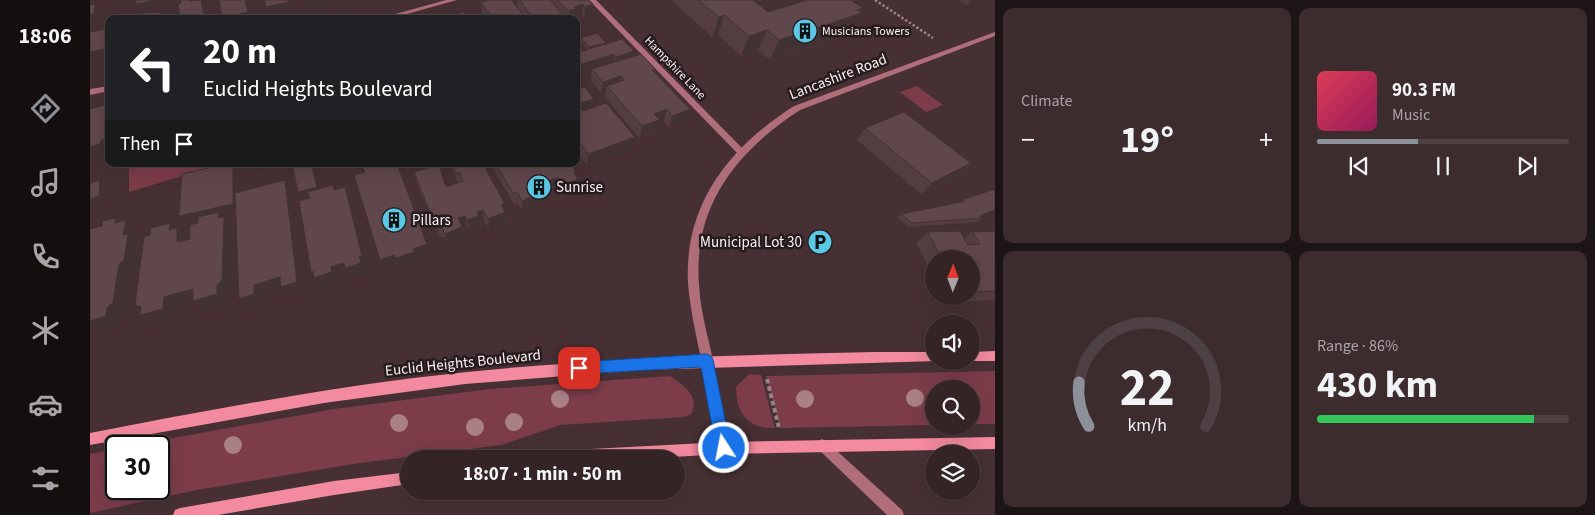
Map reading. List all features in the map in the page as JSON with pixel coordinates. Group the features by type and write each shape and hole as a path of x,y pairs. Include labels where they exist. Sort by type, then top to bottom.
{"main road":[{"path":"980,357 995,356"},
{"name":"Euclid Heights Boulevard","path":"90,439 308,398 466,378 579,368 706,360 925,357"},
{"path":"685,450 822,445 995,443"},
{"path":"180,515 334,488 400,479"}],"street":[{"path":"396,15 454,0"},
{"name":"Hampshire Lane","path":"592,0 741,152"},
{"name":"Lancashire Road","path":"724,448 706,360 695,297 693,272 697,236 718,183 728,165 778,119 797,108 995,34"},
{"path":"90,92 105,89"},
{"path":"822,445 897,515"}],"path":[{"path":"875,0 933,38"},
{"path":"766,376 779,428"}],"shaded area":[{"path":"917,86 943,105 926,112 900,92"},
{"path":"129,167 212,167 129,192"},
{"path":"995,371 995,424 980,424 980,380 925,380 925,425 780,428 766,376"},
{"path":"749,374 761,375 775,428 758,426 745,418 741,412 738,405 736,387"},
{"path":"670,376 689,391 694,406 692,413 685,417 560,425 501,445 462,450 400,450 400,458 170,496 170,439 334,409 490,389"},
{"path":"105,451 105,500 150,500 90,513 90,454"}],"building":[{"path":"136,0 152,0 152,1 136,4"},
{"path":"181,0 201,0 204,15 179,15 178,4 181,3"},
{"path":"219,0 245,0 248,12 235,15 222,15"},
{"path":"264,0 288,0 289,2 266,7"},
{"path":"511,0 523,15 490,15 481,2"},
{"path":"520,0 550,0 562,14 558,15 530,15"},
{"path":"557,0 589,0 593,4 585,7 583,4 569,11"},
{"path":"698,0 753,0 768,12 807,0 851,0 863,8 857,10 862,13 779,40 767,30 749,36 724,15 719,17"},
{"path":"95,4 94,14 90,15 90,5"},
{"path":"160,12 160,15 141,15 141,13"},
{"path":"464,12 466,15 452,15"},
{"path":"105,29 105,49 90,52 90,32"},
{"path":"597,33 606,43 589,47 581,38"},
{"path":"622,39 634,51 616,57 614,54 580,65 580,52"},
{"path":"641,54 655,69 652,70 690,109 672,116 667,109 654,114 660,120 642,126 607,86 624,80 621,76 603,82 592,69"},
{"path":"585,87 594,99 580,103 580,89"},
{"path":"606,103 635,137 588,154 580,143 580,108 583,111"},
{"path":"105,105 105,139 101,140 100,144 90,147 90,109"},
{"path":"904,112 971,163 932,183 865,128"},
{"path":"212,167 233,167 233,204 179,216 182,174"},
{"path":"293,167 312,167 317,187 298,192"},
{"name":"Pillars","path":"363,167 398,167 427,244 413,249 414,252 396,258 394,255 380,260 354,175 365,172"},
{"path":"440,167 446,187 463,181 460,173 456,173 453,167 485,167 504,202 502,206 505,212 488,219 483,210 477,212 479,216 467,220 465,216 458,218 462,227 445,234 442,228 436,227 414,172"},
{"path":"498,167 573,167 578,179 561,186 556,178 533,187 538,194 522,201 518,193 513,193"},
{"path":"100,180 99,196 90,199 90,183"},
{"path":"285,180 297,282 281,287 280,277 254,285 254,294 239,299 235,193"},
{"path":"333,185 334,190 345,187 362,256 359,256 361,263 345,268 344,263 331,267 332,272 314,278 313,271 311,272 299,201 310,198 308,192"},
{"path":"995,189 995,210 980,216 982,218 912,223 901,214 966,201 964,199"},
{"path":"219,212 218,218 224,217 222,280 217,285 217,294 193,301 193,289 164,297 163,309 140,315 141,307 135,305 144,237 150,235 151,228 170,223 169,230 177,228 177,242 190,239 190,225 198,223 198,217"},
{"path":"116,218 115,223 126,220 123,235 128,234 124,260 119,264 113,302 107,308 106,316 90,321 90,229 102,226 103,221"},
{"path":"960,231 968,245 980,244 972,232 995,231 995,291 980,292 980,250 937,250 928,232"}],"place":[{"name":"Musicians Towers","path":"805,31"},
{"name":"Sunrise","path":"539,187"},
{"name":"Pillars","path":"394,220"},
{"name":"Municipal Lot 30","path":"820,242"}],"route":[{"path":"579,368 706,360 724,448"}]}
